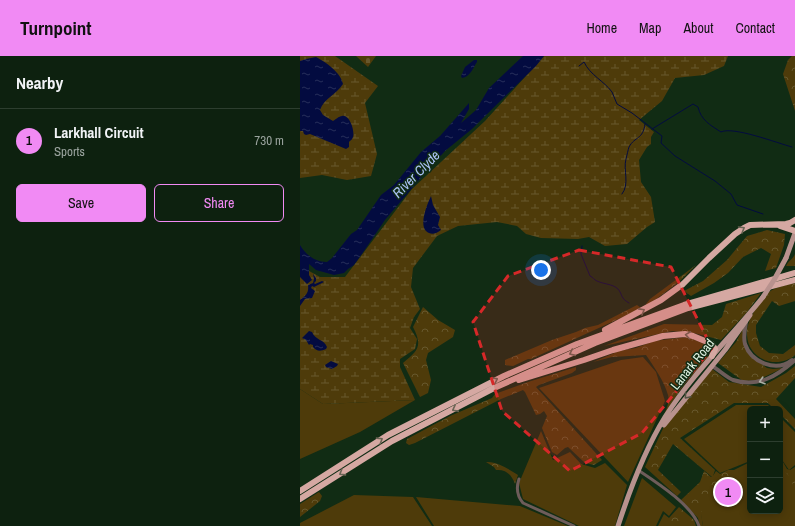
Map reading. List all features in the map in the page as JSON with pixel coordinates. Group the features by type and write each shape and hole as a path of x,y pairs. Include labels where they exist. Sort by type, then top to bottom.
{"highway":[{"path":"583,342 661,300 683,284 714,253 744,228 750,225 790,223 795,220"},
{"path":"772,225 783,227 795,232"},
{"path":"300,491 388,435 504,376 583,342 684,305 795,273"},
{"path":"300,499 392,441 494,388 595,343 688,308 795,280"},
{"path":"494,388 613,350 663,336 684,334 697,337 719,347"},
{"path":"711,358 715,349 712,344"}],"main road":[{"name":"Lanark Road","path":"653,440 667,420 712,366 744,324 774,280 786,258 795,232"},
{"name":"Lanark Road","path":"618,526 638,470 665,417 719,347 755,307"},
{"path":"719,347 724,348 744,324"},
{"path":"711,358 712,366"}],"street":[{"path":"744,324 745,343 750,353 759,361 771,366 778,366 789,363 795,359"},
{"path":"712,366 732,380 746,383 759,383 776,374 795,359"},
{"path":"638,470 678,500 697,519 699,526"},
{"path":"519,479 517,490 523,503 574,526"}],"highlighted area":[{"path":"579,250 671,267 712,348 642,433 570,471 502,411 473,322 508,276"}],"green space":[{"path":"300,56 335,56 378,86 365,103 377,154 371,176 347,180 322,175 300,178"},
{"path":"356,56 376,56 368,67"},
{"path":"544,56 728,56 724,66 704,75 675,78 662,101 639,120 654,132 651,137 651,144 647,147 639,160 641,182 651,197 655,222 627,244 605,246 589,237 578,239 541,238 526,234 517,226 497,222 458,226 437,236 413,268 411,287 420,309 414,317 410,328 417,339 415,349 400,359 400,367 415,400 323,404 300,389 300,266 320,277 345,277 412,189 485,121"},
{"path":"792,56 795,56 795,111 783,74 788,60"},
{"path":"767,230 785,234 784,245 776,268 765,271 771,254 761,248 743,257 728,273 691,296 684,291 703,281 727,260 747,236"},
{"path":"795,254 795,266 786,266 788,262"},
{"path":"696,265 680,281 647,306 646,304 650,299"},
{"path":"795,283 795,301 779,306 772,301 756,325 756,333 760,346 769,353 783,354 795,345 795,355 780,362 765,360 753,351 749,344 747,331 752,315 768,293 772,290"},
{"path":"761,293 747,312 721,340 694,333 672,331 604,346 664,324 712,325 722,317 726,304"},
{"path":"637,305 641,308 531,359 513,366 505,365 505,360 552,340 598,325"},
{"path":"423,307 438,320 455,330 453,337 428,353 426,360 431,380 428,393 420,397 403,363 417,348 418,339 413,327"},
{"path":"744,327 744,343 753,358 767,368 783,368 758,380 743,381 718,363 736,342"},
{"path":"688,337 706,345 708,358 687,381 663,417 668,403 668,395 661,379 646,355 612,357 593,362 619,351 636,348 654,341"},
{"path":"643,357 656,372 665,401 628,482 539,388 621,360"},
{"path":"795,366 795,378 776,399 783,406 771,406 768,403 734,403 680,438 715,470 713,476 716,471 720,474 728,470 734,470 747,464 747,470 743,468 725,478 711,490 703,505 703,526 700,526 698,518 681,500 700,482 704,471 712,477 673,444 658,470 681,492 677,496 645,467 667,420 712,369 729,382 761,387 786,373"},
{"path":"576,367 576,370 572,373 536,387 602,460 594,465 585,463 568,447 557,455 552,452 542,428 547,416 544,411 536,415 523,390 501,399 415,443 409,445 406,443 407,439 450,416 492,398 495,394"},
{"path":"300,389 323,404 415,400 360,432 300,459"},
{"path":"736,405 769,406 747,406 747,462 720,473 684,439"},
{"path":"783,406 795,419 795,429 783,417"},
{"path":"783,420 795,432 795,465 789,470 783,461"},
{"path":"541,431 553,460 570,452 581,464 595,468 605,463 627,485 615,526 579,526 523,499 519,483"},
{"path":"486,462 498,464 518,475 515,484 508,473 503,470 496,470"},
{"path":"783,462 787,469 790,470 795,467 795,490 790,477 783,469"},
{"path":"747,465 747,514 783,514 783,465 795,483 795,526 703,526 701,507 705,495 715,484"},
{"path":"642,478 676,507 669,516 663,511 656,526 624,526"},
{"path":"319,492 322,496 320,501 300,517 300,504"},
{"path":"354,495 413,497 432,526 300,526 300,523"},
{"path":"416,497 520,506 568,526 434,526"},
{"path":"679,507 694,520 696,526 658,526 664,514 669,518"}],"water":[{"name":"River Clyde","path":"523,56 544,56 536,66 472,129 445,151 424,174 385,220 354,265 344,273 334,275 316,270 309,264 309,275 312,280 307,284 300,277 300,245 308,255 319,261 327,262 332,258 351,234 357,230 381,195 394,185 421,152 440,136 469,103 469,109 461,123 476,110 489,88"},
{"path":"316,57 332,68 342,80 343,84 324,102 320,110 323,115 333,121 342,116 345,116 350,120 353,128 353,135 349,142 349,147 346,149 310,134 306,135 303,131 300,131 300,61"},
{"path":"474,60 477,60 477,62 471,72 462,78 461,76 465,67"},
{"path":"431,196 433,205 440,217 438,225 441,230 432,234 425,230 423,221 425,210"},
{"path":"313,274 316,278 315,284 322,281 324,282 314,287 312,286 311,288 315,291 312,298 305,299 300,306 300,300 307,294 308,285 313,283"},
{"path":"309,331 326,344 326,349 321,351 316,350 313,345 309,345 306,340 302,338"},
{"path":"331,361 338,364 332,369 326,367 325,365"}],"waterway":[{"path":"579,66 584,62 590,71 612,92 617,104 632,113 662,136 661,143 675,156 715,181 731,194 737,205 763,214"},
{"path":"652,129 693,104 698,107 699,112 706,122 721,132 735,131 745,133 792,147"},
{"path":"622,194 626,186 625,163 629,147 641,135 645,124"},
{"path":"582,246 581,254 590,276 597,281 616,287 620,291 624,300 629,303"}],"place":[{"name":"Larkhall Circuit","path":"728,492"}]}
